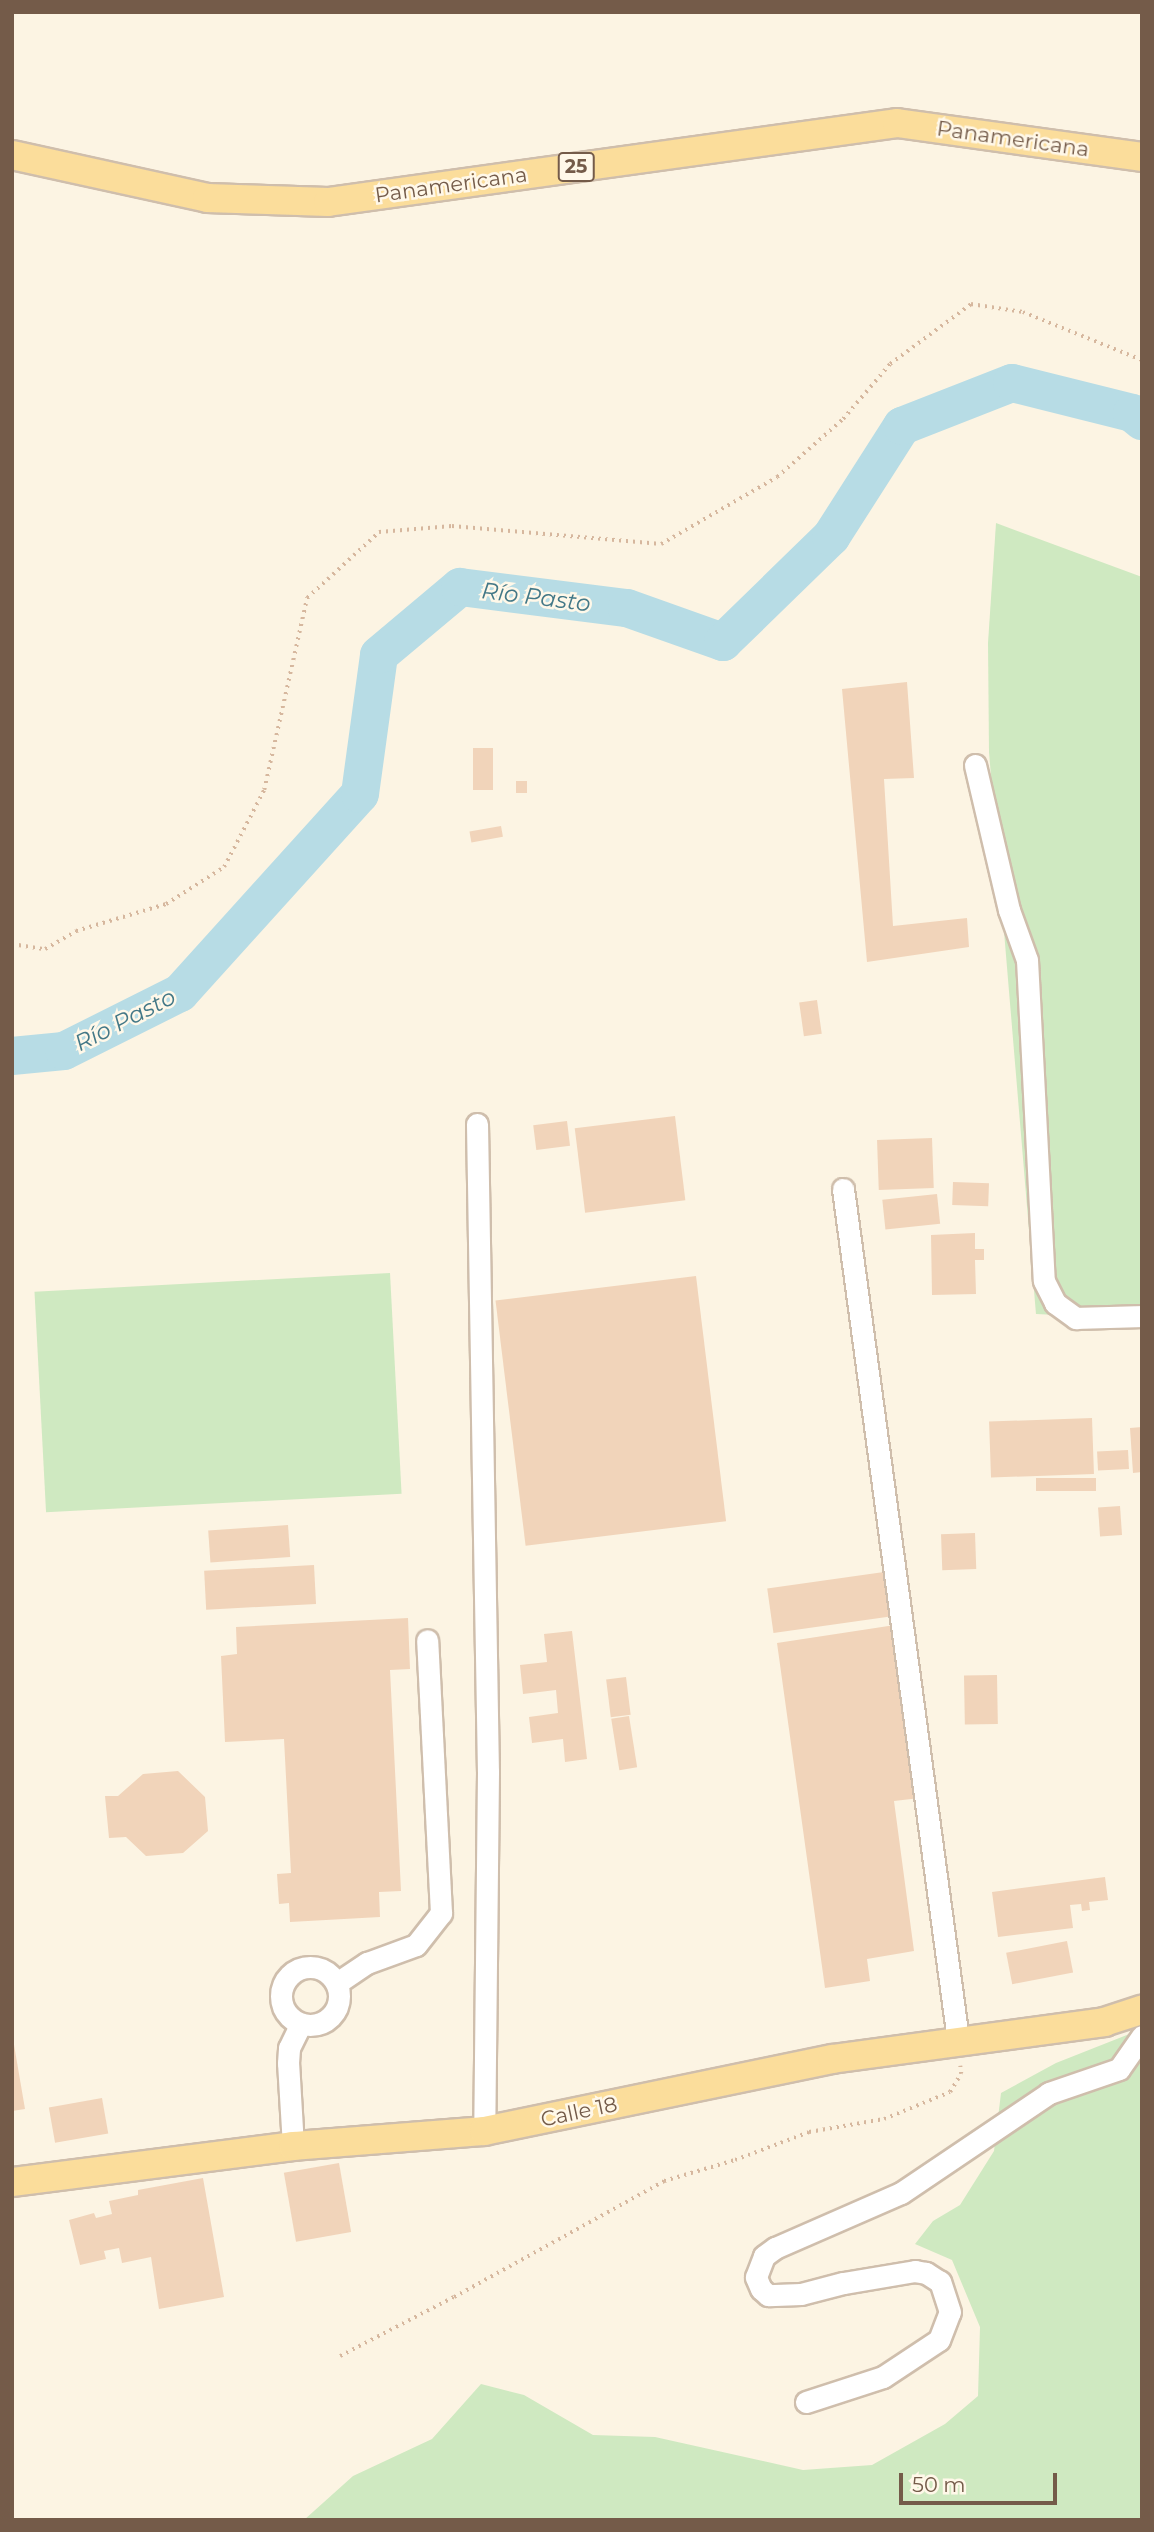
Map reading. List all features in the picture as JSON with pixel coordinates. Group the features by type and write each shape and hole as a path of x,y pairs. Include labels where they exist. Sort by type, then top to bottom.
{"main road":[{"name":"Panamericana","path":"12,155 207,198 328,202 897,123 1142,157"},
{"name":"Calle 18","path":"12,2182 293,2146 484,2132 832,2059 1104,2022 1142,2010"}],"lane":[{"path":"975,765 1009,911 1027,960 1044,1280 1055,1303 1076,1318 1142,1316"},
{"path":"477,1124 488,1772 484,2132"},
{"path":"843,1189 958,2040"},
{"path":"337,1983 367,1963 416,1945 442,1913 427,1640"},
{"path":"320,1967 337,1983 339,2006 323,2023 300,2025 283,2009 281,1986 297,1969 320,1967"},
{"path":"293,2146 288,2063 289,2048 300,2025"},
{"path":"806,2402 883,2377 939,2340 950,2312 940,2282 915,2271 843,2283 801,2294 768,2295 761,2289 756,2277 764,2256 901,2193 1049,2093 1119,2068 1142,2036"}],"path":[{"path":"12,944 45,949 76,931 166,904 224,867 264,790 307,598 379,532 452,526 661,544 777,477 843,419 890,364 971,304 1023,312 1142,360"},
{"path":"340,2356 454,2297 664,2181 735,2160 809,2132 884,2119 950,2092 961,2074 958,2040"}],"green space":[{"path":"996,523 1142,577 1142,1319 1036,1314 989,752 988,643"},
{"path":"390,1273 402,1494 46,1512 34,1292"},
{"path":"1142,2029 1142,2520 304,2520 353,2476 432,2439 481,2384 524,2395 593,2435 655,2437 803,2470 872,2465 945,2424 978,2396 980,2327 952,2260 915,2244 933,2221 960,2205 994,2151 1001,2093 1056,2063"}],"building":[{"path":"907,682 914,778 884,779 893,926 967,918 969,947 867,962 842,689"},
{"path":"473,748 493,748 493,790 473,790"},
{"path":"516,781 527,781 527,793 516,793"},
{"path":"501,826 503,837 471,842 469,832"},
{"path":"817,1000 822,1034 804,1036 799,1003"},
{"path":"675,1116 685,1200 585,1213 575,1128"},
{"path":"567,1121 570,1146 536,1150 533,1125"},
{"path":"932,1138 934,1188 879,1190 877,1140"},
{"path":"953,1182 989,1183 988,1206 952,1205"},
{"path":"937,1194 940,1224 885,1230 882,1200"},
{"path":"975,1233 975,1249 984,1249 984,1260 975,1260 976,1294 932,1295 931,1235"},
{"path":"696,1276 726,1521 526,1546 496,1301"},
{"path":"1092,1418 1094,1474 991,1478 989,1422"},
{"path":"1142,1427 1142,1472 1133,1473 1130,1428"},
{"path":"1128,1450 1129,1469 1098,1471 1097,1452"},
{"path":"1036,1478 1096,1478 1096,1491 1036,1491"},
{"path":"1120,1506 1122,1535 1100,1536 1098,1508"},
{"path":"288,1525 290,1557 210,1563 208,1531"},
{"path":"975,1533 976,1569 942,1570 941,1534"},
{"path":"314,1565 316,1604 206,1610 204,1571"},
{"path":"891,1571 897,1616 773,1633 767,1588"},
{"path":"408,1618 410,1669 390,1670 401,1891 379,1892 380,1917 290,1922 289,1903 279,1904 277,1874 291,1873 284,1739 225,1742 221,1656 237,1654 236,1627"},
{"path":"895,1625 920,1798 894,1801 914,1951 867,1959 870,1981 825,1988 777,1643"},
{"path":"572,1631 587,1759 565,1762 563,1739 532,1743 529,1717 558,1713 556,1690 523,1694 520,1665 547,1662 544,1634"},
{"path":"997,1675 998,1724 965,1725 964,1676"},
{"path":"626,1677 631,1715 611,1717 606,1679"},
{"path":"629,1716 637,1767 619,1770 611,1719"},
{"path":"178,1771 205,1797 208,1831 183,1853 146,1856 126,1837 109,1838 105,1796 118,1796 143,1774"},
{"path":"1105,1877 1108,1900 1089,1902 1090,1910 1082,1911 1081,1904 1070,1905 1073,1928 998,1937 992,1892"},
{"path":"1067,1941 1073,1972 1012,1984 1006,1953"},
{"path":"12,2033 25,2109 12,2111"},
{"path":"102,2098 108,2133 55,2143 49,2107"},
{"path":"339,2163 351,2232 296,2242 284,2173"},
{"path":"203,2178 224,2297 159,2309 151,2257 122,2263 119,2248 104,2251 106,2259 80,2265 69,2220 94,2213 96,2218 112,2214 109,2201 138,2195 138,2190"}],"waterway":[{"name":"Río Pasto","path":"12,1056 64,1051 180,993 360,794 379,655 460,587 627,608 723,642 831,537 902,426 1012,383 1132,413 1142,421"}]}
